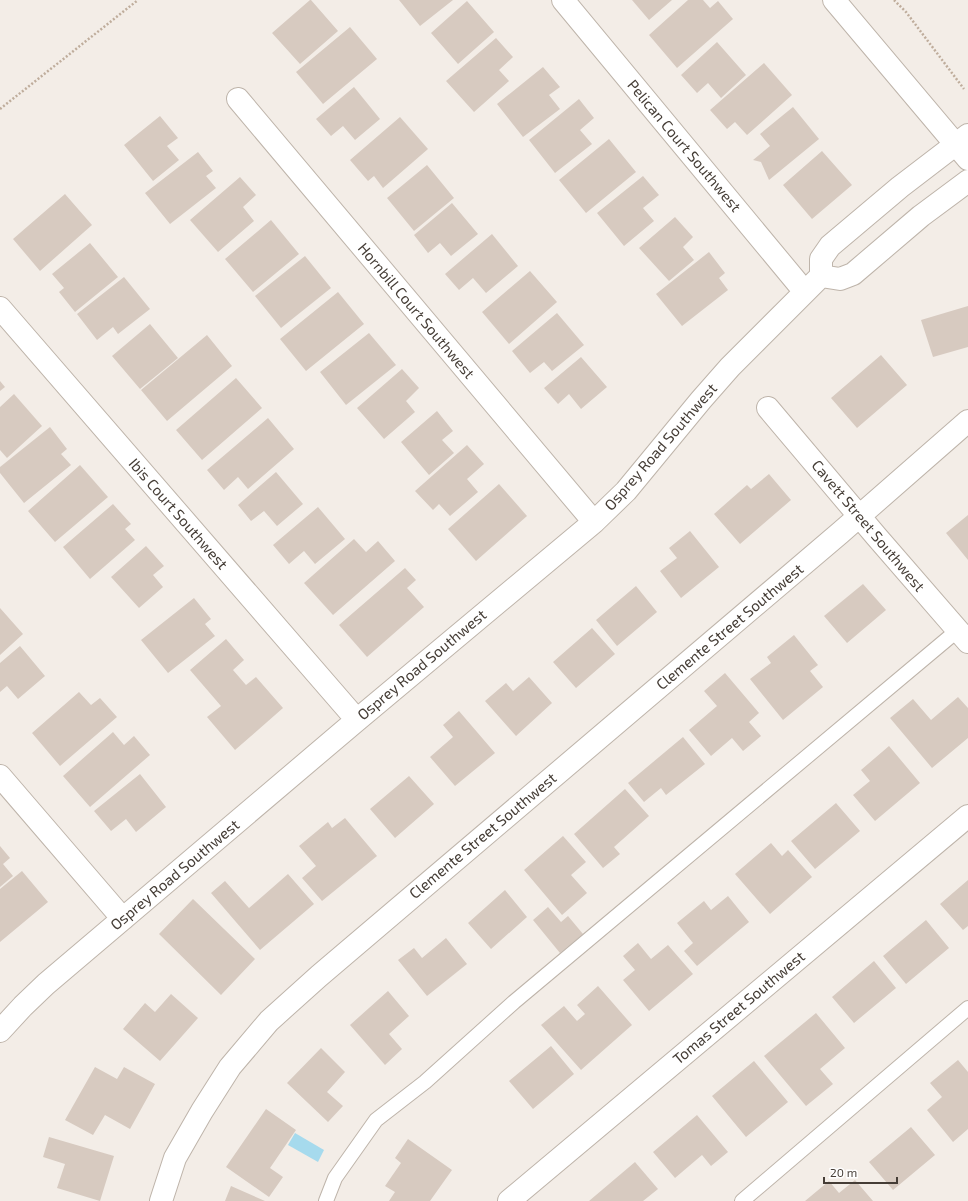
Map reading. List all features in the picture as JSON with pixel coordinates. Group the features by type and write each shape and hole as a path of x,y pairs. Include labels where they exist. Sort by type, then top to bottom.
{"street":[{"name":"Pelican Court Southwest","path":"563,0 805,292"},
{"path":"834,0 964,146 900,187 830,246 821,260 821,276 840,279 853,274 921,216 968,181"},
{"name":"Hornbill Court Southwest","path":"238,100 594,522"},
{"name":"Osprey Road Southwest","path":"0,1031 46,984 357,720 594,522 626,491 700,400 730,367 821,276"},
{"name":"Ibis Court Southwest","path":"0,308 357,720"},
{"name":"Cavett Street Southwest","path":"768,408 963,636"},
{"name":"Clemente Street Southwest","path":"161,1201 175,1158 202,1111 230,1067 269,1021 319,976 859,516 968,421"},
{"path":"0,776 123,919"},
{"name":"Tomas Street Southwest","path":"509,1201 968,816"}],"lane":[{"path":"326,1201 335,1178 376,1120 425,1082 514,1002 963,636"},
{"path":"742,1201 968,1008"}],"path":[{"path":"0,109 138,0"},
{"path":"894,0 906,12 964,89"}],"water":[{"path":"295,1133 324,1150 318,1162 288,1145"}],"building":[{"path":"310,0 338,31 300,64 272,33"},
{"path":"399,0 453,0 420,26"},
{"path":"632,0 672,0 649,20"},
{"path":"688,0 703,0 710,8 718,1 733,19 677,68 649,35"},
{"path":"467,1 494,32 458,64 431,33"},
{"path":"350,27 377,59 323,104 296,72"},
{"path":"496,38 513,57 499,70 509,81 474,112 446,81"},
{"path":"717,42 746,75 721,98 708,83 697,93 681,75"},
{"path":"764,63 792,95 747,135 735,122 727,129 710,110"},
{"path":"543,67 560,87 549,95 560,109 523,137 497,104"},
{"path":"354,87 380,119 355,140 343,126 331,136 316,119"},
{"path":"579,99 594,118 580,130 592,144 555,173 529,140"},
{"path":"793,107 819,139 769,180 761,162 753,160 770,146 760,134"},
{"path":"160,116 178,138 167,146 179,160 153,181 124,145"},
{"path":"400,117 428,149 383,188 374,176 368,181 350,160"},
{"path":"609,139 636,172 586,213 559,180"},
{"path":"822,151 852,185 812,219 783,185"},
{"path":"198,152 213,171 206,176 216,188 170,224 145,193"},
{"path":"427,165 454,198 414,231 387,198"},
{"path":"643,176 659,195 643,208 654,221 624,246 597,213"},
{"path":"240,177 256,195 243,207 254,221 218,252 190,220"},
{"path":"65,194 92,225 40,271 13,239"},
{"path":"452,203 478,234 451,256 440,243 428,253 414,235"},
{"path":"675,217 693,237 683,247 694,260 669,281 639,248"},
{"path":"271,220 299,254 253,292 225,259"},
{"path":"492,234 518,266 486,293 473,278 459,290 445,274"},
{"path":"90,243 118,277 75,312 59,292 64,288 52,274"},
{"path":"709,252 725,273 719,278 728,290 682,326 656,294"},
{"path":"305,256 331,288 281,328 255,296"},
{"path":"530,271 557,302 509,344 482,312"},
{"path":"124,277 150,309 118,334 113,327 97,340 77,314"},
{"path":"338,292 364,324 306,371 280,339"},
{"path":"968,306 968,347 933,357 921,320"},
{"path":"557,313 584,345 552,371 544,362 530,373 512,351"},
{"path":"150,324 178,358 140,389 112,356"},
{"path":"369,333 396,365 346,405 320,372"},
{"path":"207,335 232,366 167,421 141,390"},
{"path":"881,355 907,385 857,428 831,398"},
{"path":"581,357 607,387 581,409 569,394 558,404 544,388"},
{"path":"402,369 419,388 406,401 415,412 384,439 357,408"},
{"path":"236,378 262,408 202,460 176,430"},
{"path":"0,381 5,387 0,391"},
{"path":"14,394 42,426 7,458 0,450 0,407"},
{"path":"437,411 453,431 442,440 454,453 429,475 401,442"},
{"path":"268,418 294,449 248,489 238,477 224,490 207,470"},
{"path":"50,427 67,449 61,454 71,465 24,503 0,473 0,467"},
{"path":"467,445 484,464 467,479 478,492 450,516 439,504 433,510 415,491"},
{"path":"80,465 108,497 55,542 28,511"},
{"path":"276,472 303,504 277,526 264,511 251,521 238,505"},
{"path":"769,474 791,500 740,544 714,514 747,485 751,489"},
{"path":"499,484 527,516 476,561 448,529"},
{"path":"113,504 131,524 125,529 135,540 90,579 63,547"},
{"path":"318,507 345,539 315,564 304,551 289,564 273,545"},
{"path":"968,515 968,560 946,533"},
{"path":"690,531 719,567 681,598 660,571 677,558 669,548"},
{"path":"354,539 366,552 378,541 395,561 333,615 304,583"},
{"path":"146,546 164,566 153,575 163,587 139,608 111,577"},
{"path":"405,568 416,580 407,588 424,607 367,657 339,625"},
{"path":"863,584 886,610 847,643 824,616"},
{"path":"636,586 657,612 617,646 596,620"},
{"path":"194,598 211,619 205,624 215,636 168,673 141,640"},
{"path":"0,608 23,634 0,655"},
{"path":"592,628 615,654 576,688 553,662"},
{"path":"794,635 818,665 810,671 823,687 783,720 750,679 771,663 767,657"},
{"path":"226,639 244,660 233,670 246,685 256,677 283,708 235,750 207,717 221,706 190,670"},
{"path":"20,646 45,676 18,699 7,686 0,692 0,663"},
{"path":"725,673 759,713 749,722 761,736 743,751 732,738 711,756 689,730 717,706 704,691"},
{"path":"529,677 552,703 516,736 485,701 506,683 513,691"},
{"path":"79,692 91,705 100,698 117,717 60,766 32,733"},
{"path":"958,697 968,708 968,738 932,768 890,718 913,699 931,720"},
{"path":"459,711 495,753 455,786 430,757 453,737 443,725"},
{"path":"113,732 124,745 134,736 150,755 90,807 63,776"},
{"path":"683,737 705,764 666,795 661,788 644,802 628,783"},
{"path":"889,746 920,783 875,821 853,795 870,781 861,770"},
{"path":"140,774 166,807 136,832 126,819 111,831 94,811"},
{"path":"409,776 434,804 395,838 370,809"},
{"path":"625,789 649,816 614,847 620,854 603,868 574,834"},
{"path":"836,803 860,831 815,869 791,841"},
{"path":"345,818 377,856 322,901 302,878 316,866 299,846 328,822 332,828"},
{"path":"563,836 586,862 571,875 587,893 562,915 524,870"},
{"path":"771,843 782,856 788,850 812,877 770,914 735,874"},
{"path":"0,846 10,858 3,864 13,876 0,887"},
{"path":"22,871 48,902 0,942 0,889"},
{"path":"288,874 314,904 260,950 211,893 225,881 249,908"},
{"path":"968,880 968,926 963,930 940,904"},
{"path":"505,890 527,917 491,949 468,923"},
{"path":"728,896 749,922 697,966 684,951 693,943 677,923 704,901 711,910"},
{"path":"193,899 255,959 221,995 159,934"},
{"path":"548,907 561,922 568,916 583,934 560,953 533,920"},
{"path":"926,920 949,948 906,984 883,956"},
{"path":"446,938 467,964 427,996 398,960 414,948 422,958"},
{"path":"638,943 651,959 668,945 693,974 649,1011 623,980 635,970 623,956"},
{"path":"874,961 896,988 854,1023 832,997"},
{"path":"598,986 632,1025 581,1070 541,1025 564,1006 577,1021 585,1014 577,1005"},
{"path":"388,991 409,1016 389,1034 402,1049 385,1065 350,1025"},
{"path":"171,994 198,1018 160,1061 123,1029 145,1003 155,1012"},
{"path":"816,1013 845,1048 820,1069 833,1084 806,1106 764,1056"},
{"path":"551,1046 574,1074 533,1109 509,1081"},
{"path":"321,1048 345,1072 327,1092 343,1106 328,1122 287,1083"},
{"path":"958,1060 968,1072 968,1129 953,1142 927,1110 942,1097 930,1083"},
{"path":"754,1061 788,1102 746,1137 712,1096"},
{"path":"95,1067 117,1079 124,1067 155,1084 130,1129 105,1115 93,1135 65,1120"},
{"path":"266,1109 296,1130 270,1168 283,1177 269,1197 226,1167"},
{"path":"697,1115 728,1152 711,1166 702,1155 675,1178 653,1152"},
{"path":"911,1127 935,1155 893,1190 869,1162"},
{"path":"49,1137 114,1156 100,1201 57,1188 65,1164 43,1157"},
{"path":"408,1139 452,1170 430,1201 389,1201 395,1192 385,1186 401,1163 395,1158"},
{"path":"635,1162 658,1189 643,1201 589,1201"},
{"path":"855,1180 873,1201 805,1201 829,1181 839,1193"},
{"path":"231,1186 265,1201 225,1201"}]}
